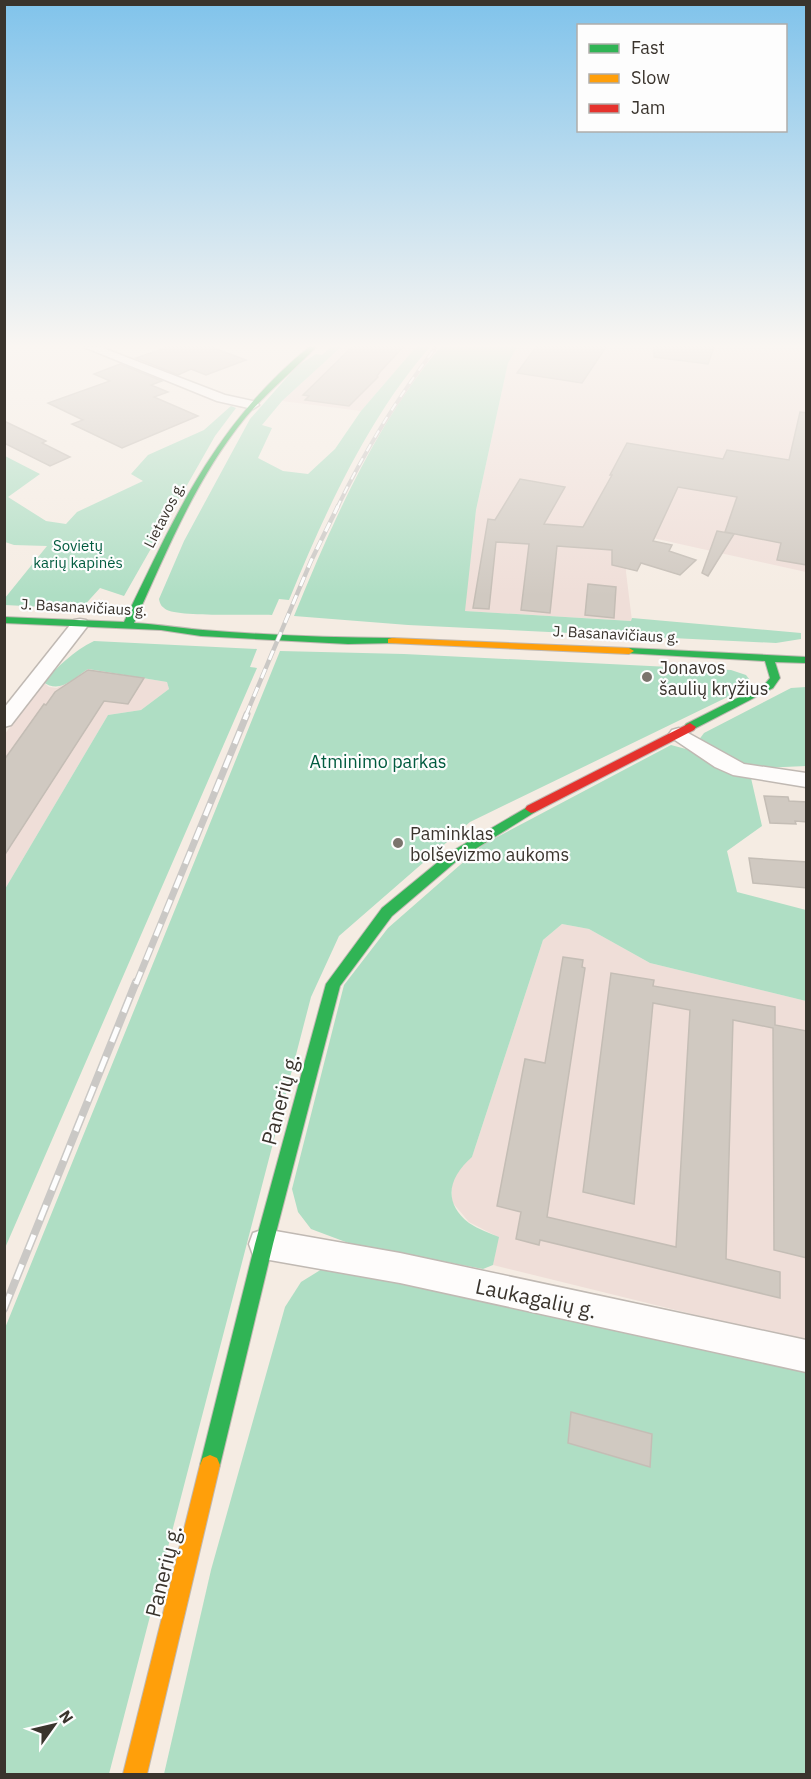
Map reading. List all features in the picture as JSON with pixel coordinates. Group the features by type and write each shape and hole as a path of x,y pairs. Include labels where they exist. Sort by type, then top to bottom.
{"main road":[{"name":"Lietavos g.","path":"127,626 180,516 218,450 234,430"},
{"name":"J. Basanavičiaus g.","path":"4,620 161,627 201,633 348,641 425,641 807,660"},
{"name":"Panerių g.","path":"135,1774 264,1244 333,984 387,912 454,856 530,809 680,734 769,686 774,678 769,658"}],"street":[{"path":"4,721 80,624"},
{"path":"680,734 722,762 740,770 807,780"},
{"name":"Laukagalių g.","path":"264,1244 400,1268 807,1356"}],"shaded area":[{"path":"493,430 806,430 806,572 617,530 627,555 626,572 632,621 464,611 476,510"},
{"path":"88,669 167,682 169,689 141,710 108,715 5,889 5,734 43,682 49,687 57,688"},
{"path":"562,924 589,929 650,963 806,1001 806,1342 493,1265 498,1237 469,1222 452,1202 452,1179 461,1166 472,1157 543,940"}],"green space":[{"name":"Sovietų karių kapinės","path":"204,430 219,430 124,596 100,588 81,609 5,605 5,598 47,546 14,545 5,542 5,456 40,474 8,497 46,521 66,524 77,512 143,481 131,474 148,455"},
{"path":"244,430 271,430 258,458 283,471 308,474 335,449 348,430 371,430 333,500 289,600 279,599 272,615 187,614 165,609 159,599 184,541"},
{"path":"382,430 493,430 476,510 465,611 631,621 632,618 801,633 801,639 776,643 408,625 294,616 340,510"},
{"path":"94,641 257,649 250,667 257,668 5,1248 5,889 108,715 141,710 169,689 167,682 88,669 61,686 43,682 73,654"},
{"name":"Atminimo parkas","path":"280,651 404,654 731,670 746,675 749,679 744,689 470,822 339,936 311,997 109,1774 5,1774 5,1328"},
{"path":"806,687 806,766 762,768 751,778 762,826 727,851 737,892 806,910 806,1001 650,963 589,929 562,924 543,940 472,1157 458,1173 452,1190 452,1198 460,1215 472,1225 499,1237 493,1265 483,1269 351,1244 311,1229 298,1212 292,1189 344,985 388,928 484,844 671,745 697,752 698,741 704,733 791,688"},
{"path":"322,1269 566,1314 806,1371 806,1774 164,1774 211,1570 285,1307 301,1282"}],"building":[{"path":"4,430 23,430 46,441 42,443 70,457 50,466 4,443"},
{"path":"85,430 165,430 122,448"},
{"path":"796,430 807,430 807,565 777,560 781,543 725,532 737,497 678,487 653,541 672,545 669,551 696,560 680,575 641,563 637,571 612,565 612,550 557,546 550,613 521,610 529,544 496,542 489,609 473,608 488,519 495,520 520,479 565,487 544,524 583,527 627,443 723,459 727,450 789,460"},
{"path":"717,531 734,534 708,576 702,573"},
{"path":"588,584 616,587 614,618 585,615"},
{"path":"88,670 144,678 128,704 104,701 4,856 4,760 55,692"},
{"path":"764,796 788,797 789,801 807,802 807,822 770,823"},
{"path":"749,858 807,862 807,888 753,883"},
{"path":"563,957 583,960 582,967 585,968 547,1217 676,1247 690,1010 653,1003 634,1204 583,1192 611,973 654,980 653,986 775,1007 775,1025 807,1031 807,1258 774,1250 773,1028 733,1020 726,1259 780,1272 780,1298 540,1240 539,1245 516,1239 521,1212 497,1206 525,1059 545,1063"},
{"path":"571,1412 652,1434 650,1467 568,1443"}],"railway":[{"path":"337,507 379,430"},
{"path":"246,715 311,561 337,507"},
{"path":"136,984 247,714"},
{"path":"4,1309 136,982"}],"traffic: fast":[{"path":"127,626 188,499 232,430"},
{"path":"4,620 161,627 201,633 348,641 392,641"},
{"path":"629,651 806,660"},
{"path":"690,727 769,686 775,678 769,658"},
{"path":"210,1465 264,1244 333,984 387,912 454,856 531,809"}],"traffic: slow":[{"path":"392,641 629,651"},
{"path":"135,1774 210,1465"}],"traffic: jam":[{"path":"531,809 690,727"}],"place":[{"name":"Jonavos šaulių kryžius","path":"647,677"},
{"name":"Paminklas bolševizmo aukoms","path":"398,843"}]}
